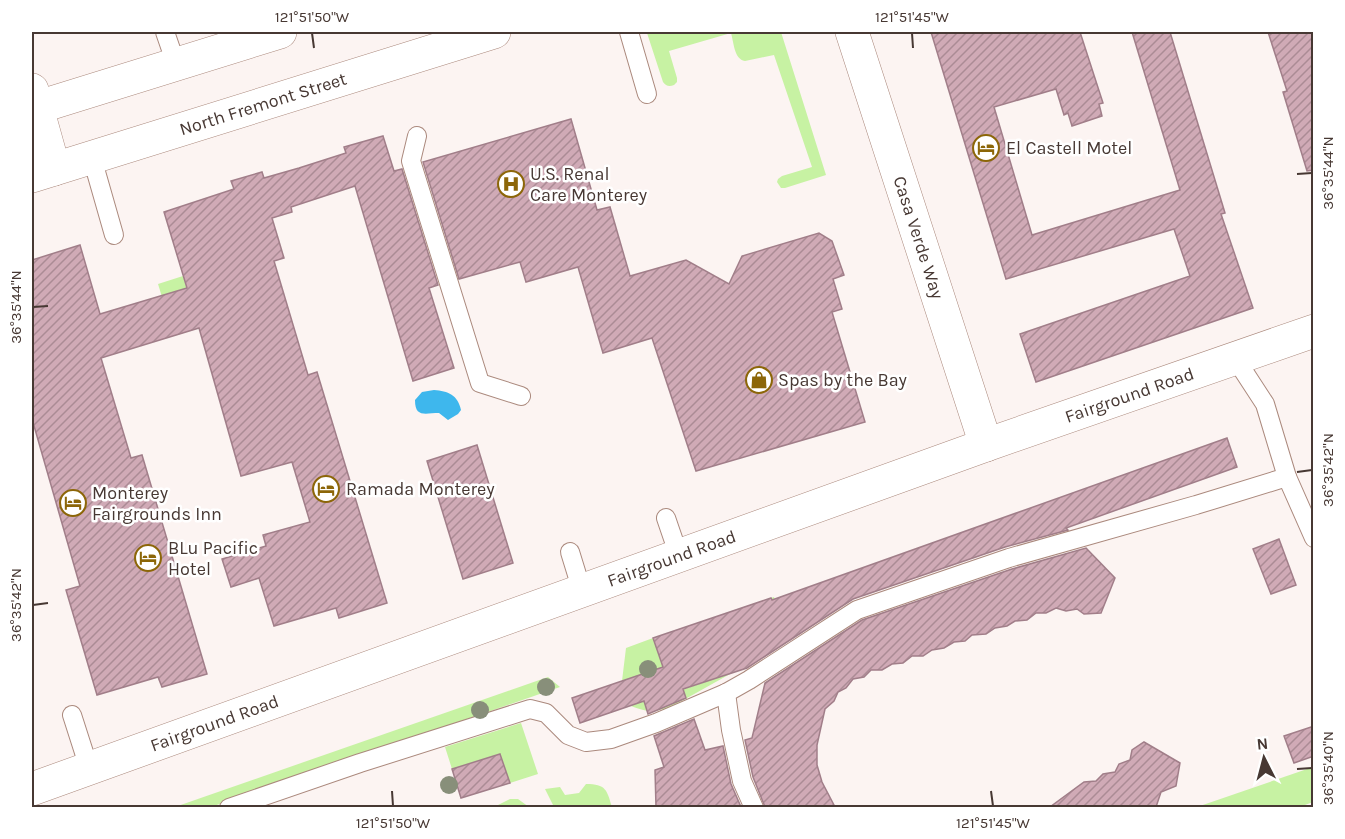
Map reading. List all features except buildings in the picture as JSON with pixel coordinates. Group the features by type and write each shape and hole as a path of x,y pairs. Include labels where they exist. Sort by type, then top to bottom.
{"street":[{"path":"43,173 33,102 176,64 280,32"},
{"name":"North Fremont Street","path":"43,173 454,37 494,32"},
{"name":"Casa Verde Way","path":"852,32 986,445"},
{"name":"Fairground Road","path":"32,789 986,445 1314,331"}],"lane":[{"path":"165,32 176,64"},
{"path":"629,32 647,94"},
{"path":"417,136 411,161 480,383 521,396"},
{"path":"92,158 114,235"},
{"path":"1235,358 1265,404 1287,477 1314,538"},
{"path":"229,807 530,709 546,713 568,735 586,742 611,739 656,723 726,693 856,610 1009,558 1287,477"},
{"path":"666,518 679,556"},
{"path":"570,552 582,591"},
{"path":"726,693 742,781 754,807"},
{"path":"72,715 89,768"}],"green space":[{"path":"648,32 781,32 826,175 785,188 781,188 777,182 782,176 812,167 774,55 741,60 735,50 731,33 669,51 677,82 668,86 663,82"},
{"path":"183,276 199,328 174,336 158,284"},
{"path":"774,597 786,636 782,645 671,707 651,711 631,706 622,681 626,648 653,638 672,693 708,681 777,615 771,598"},
{"path":"548,677 560,687 211,807 172,808"},
{"path":"521,723 538,774 510,783 500,754 452,769 445,747"},
{"path":"1313,767 1313,802 1297,808 1197,807"},
{"path":"586,784 598,785 605,789 612,807 554,807 545,789 560,787 565,795 579,793"},
{"path":"510,799 518,799 529,807 494,807"}],"water":[{"path":"444,391 455,397 461,410 458,414 448,420 439,413 425,414 417,410 415,400 422,392"}],"place":[{"name":"El Castell Motel","path":"986,148"},
{"name":"U.S. Renal Care Monterey","path":"511,184"},
{"name":"Spas by the Bay","path":"759,380"},
{"name":"Ramada Monterey","path":"326,489"},
{"name":"Monterey Fairgrounds Inn","path":"73,503"},
{"name":"BLu Pacific Hotel","path":"148,558"}]}
